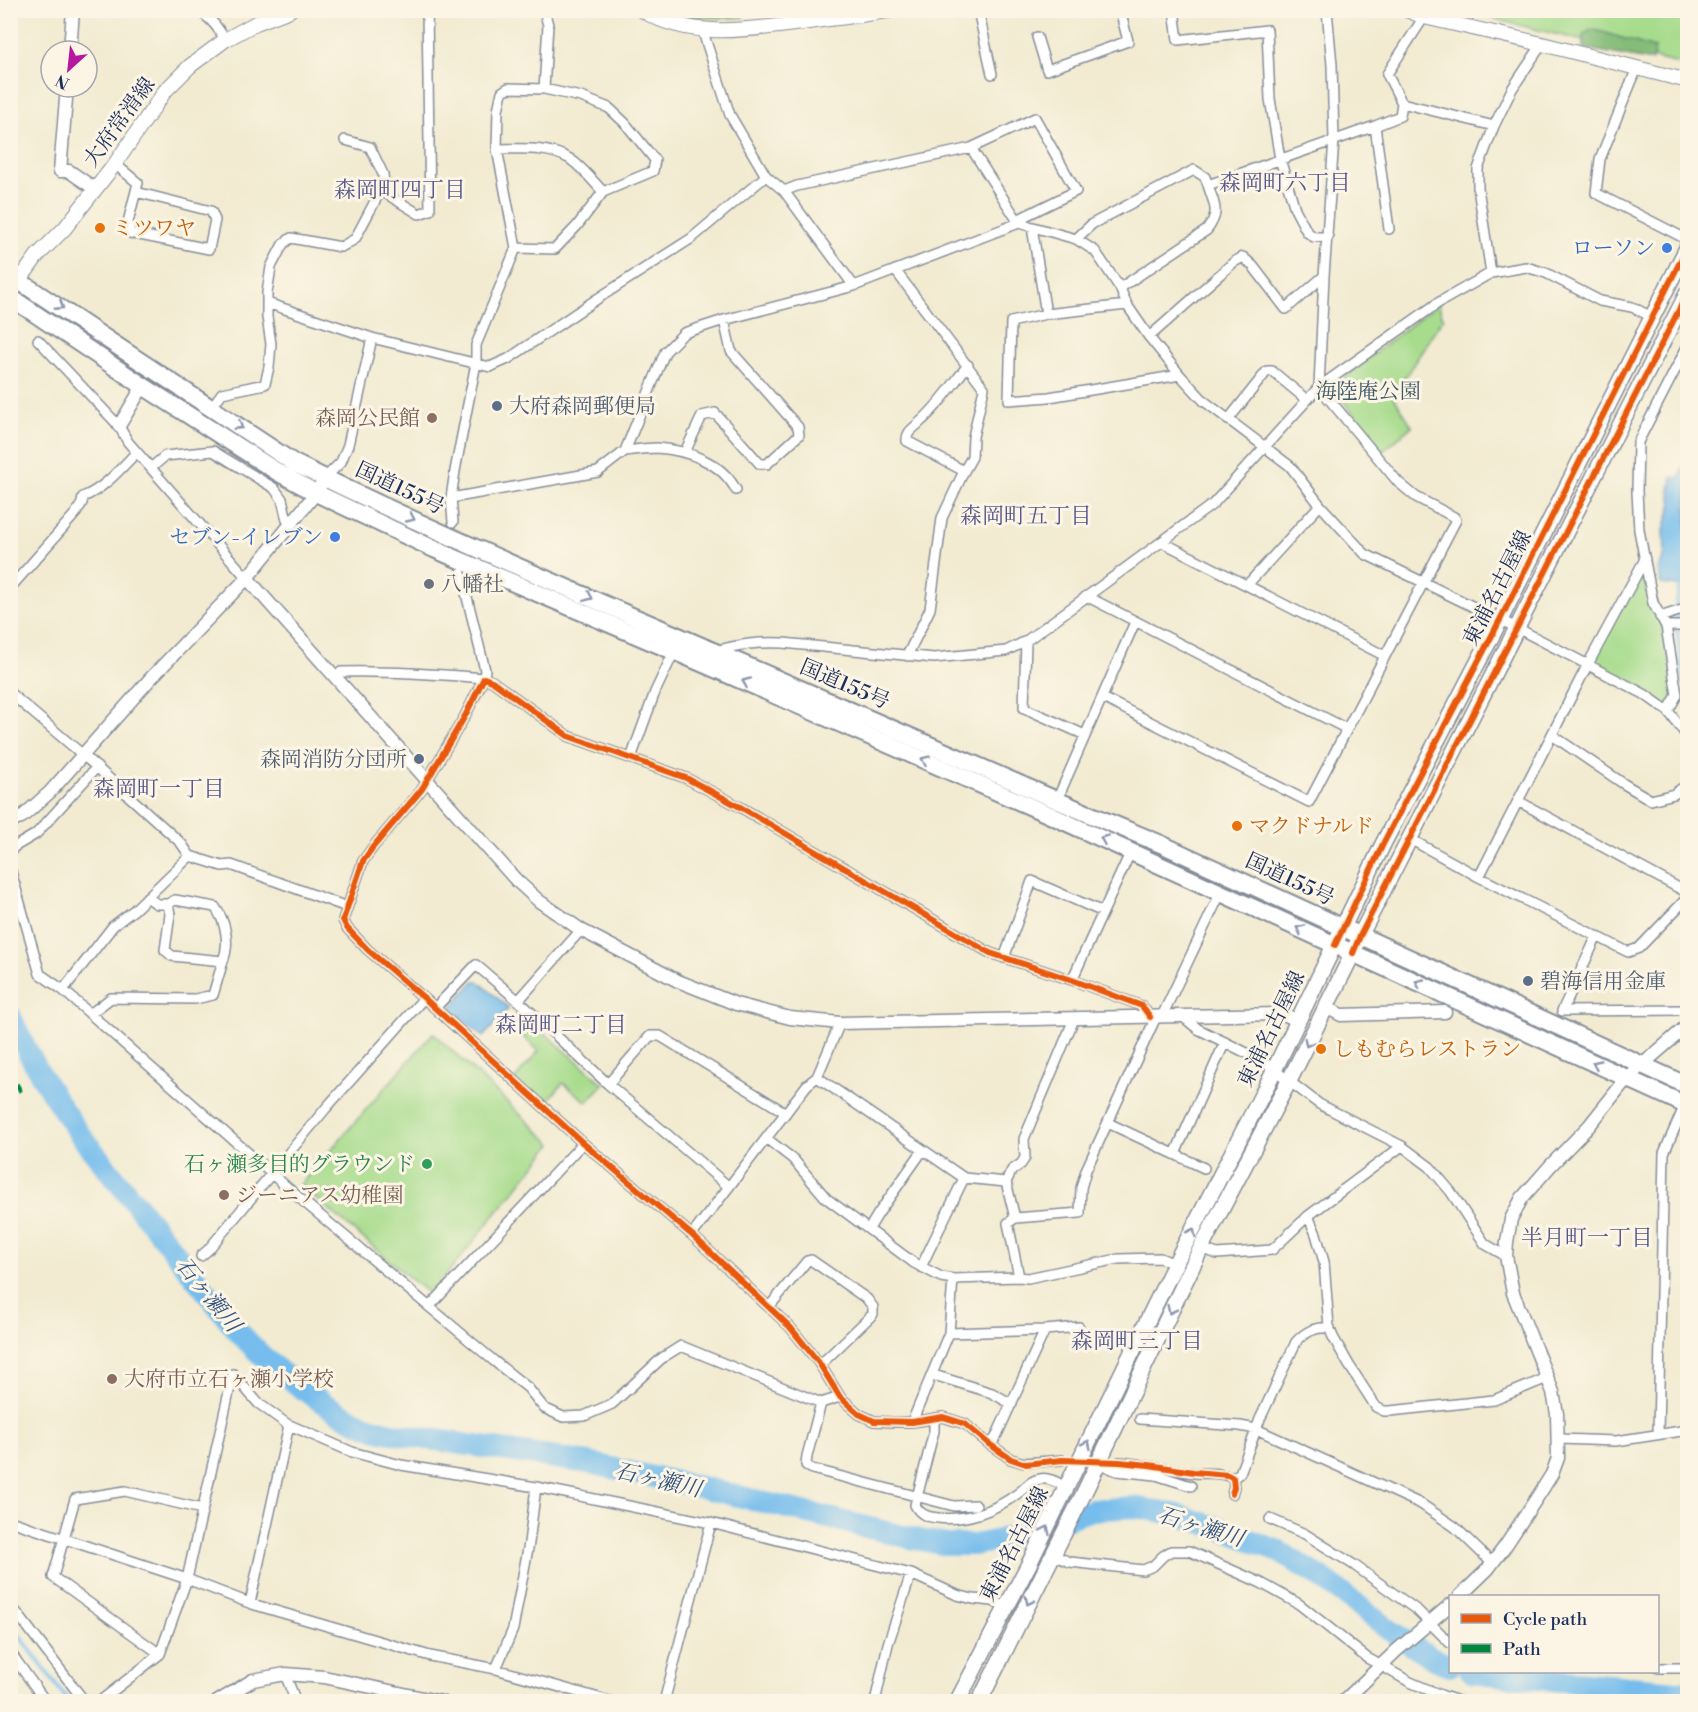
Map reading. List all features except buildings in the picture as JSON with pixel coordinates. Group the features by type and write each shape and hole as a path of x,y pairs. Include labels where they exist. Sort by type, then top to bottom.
{"highway":[{"name":"国道155号","path":"13,286 143,386 279,473 316,493 434,549 1131,851 1686,1105"},
{"name":"国道155号","path":"13,286 294,462 324,478 714,652 1161,844 1688,1086"}],"main road":[{"name":"大府常滑線","path":"13,286 37,256 65,228 115,164 165,91 190,66 225,40 256,23 290,10"},
{"path":"642,10 660,21 702,29 767,27 892,10"},
{"path":"1414,13 1688,81"},
{"name":"東浦名古屋線","path":"957,1701 1030,1563 1384,842 1500,620 1688,246"},
{"name":"東浦名古屋線","path":"979,1701 1083,1494 1201,1248 1289,1081 1360,936 1688,292"}],"street":[{"path":"71,39 74,10"},
{"path":"195,10 210,13 225,40"},
{"path":"380,190 419,214 430,210 427,10"},
{"path":"544,10 548,25 544,89"},
{"path":"978,10 992,74"},
{"path":"1037,38 1047,69 1128,41 1120,10"},
{"path":"1174,10 1178,40 1267,30 1270,99 1280,159 1295,209 1307,232 1314,237 1328,237"},
{"path":"1103,698 1309,802 1456,520 1416,497 1398,482 1319,387 1334,140 1332,65 1327,10"},
{"path":"1208,184 1400,116 1402,103 1387,74 1414,13"},
{"path":"702,29 730,115 766,176 784,191 854,286"},
{"path":"1491,273 1478,188 1478,169 1494,126 1512,90 1542,44"},
{"path":"1638,68 1600,159 1596,193 1688,240"},
{"path":"453,522 451,498 476,363 476,345 516,248 497,149 498,110 502,92 508,88 544,89 609,108 625,123 655,160 652,171 603,192 577,226 555,249 516,248"},
{"path":"66,99 60,171 69,171 95,189"},
{"path":"1402,103 1494,126"},
{"path":"451,498 598,472 625,451 665,352 684,333 724,320 854,286 1018,221 1076,191 1035,118 971,148 784,191"},
{"path":"1375,126 1389,229"},
{"path":"211,408 222,393 265,384 271,344 267,318 267,293 272,267 282,243 291,238 341,247 355,239 384,184 383,174 370,147 345,140"},
{"path":"971,148 1018,221 1076,239 1095,251 1149,337 1180,375 1204,401 1290,466 1320,505 1365,554 1517,628 1644,694 1668,711 1688,737"},
{"path":"497,149 542,149 569,159 603,192"},
{"path":"115,164 138,183 128,222 130,233 209,249 215,220 212,211 136,192"},
{"path":"1076,239 1092,224 1194,170 1205,177 1216,211 1208,230 1120,288"},
{"path":"267,303 372,338 490,367 508,359 692,238 766,176"},
{"path":"1032,227 1046,314"},
{"path":"1149,337 1234,261 1243,257 1286,309 1324,276"},
{"path":"714,652 741,644 783,642 933,658 1006,651 1026,641 1213,504 1319,387 1438,303 1491,273 1526,267 1545,273 1600,301 1632,307 1652,316"},
{"path":"895,270 984,388 973,437 972,457 942,518 930,609 907,656"},
{"path":"1128,305 1046,314 1011,322 1009,400 1049,397 1180,375"},
{"path":"685,452 702,416 715,412 760,464 767,464 799,435 798,427 731,351 724,320"},
{"path":"10,823 23,816 50,792 151,678 246,578 316,493 324,478 341,462 348,445 372,338"},
{"path":"38,340 119,426 128,442 246,578 516,880 539,901 581,930 678,981 736,1004 790,1018 840,1023 1284,1014 1298,1021"},
{"path":"1668,711 1677,695 1666,626 1653,603 1639,531 1638,442 1688,345"},
{"path":"964,471 907,441 906,438 908,433 927,416 968,364"},
{"path":"1228,420 1268,371 1272,371 1307,400"},
{"path":"119,426 143,386"},
{"path":"625,451 656,448 685,452 719,468 736,490"},
{"path":"151,468 165,456 213,451 274,488 282,499 286,520 291,523"},
{"path":"10,588 76,513 83,497 107,482 137,452"},
{"path":"1247,585 1320,505"},
{"path":"1162,542 1385,656"},
{"path":"1479,877 1587,666 1645,559"},
{"path":"461,573 485,670 484,678 428,781 363,861 343,920 347,928 368,950 583,1143 692,1235 769,1307 790,1327 820,1365 840,1397 858,1414 874,1421 912,1422 943,1417 965,1424 1011,1459 1026,1464 1062,1460"},
{"path":"1086,596 1347,729"},
{"path":"1660,617 1688,608"},
{"path":"1057,800 1135,622"},
{"path":"1666,626 1688,626"},
{"path":"1026,641 1024,708 1085,735"},
{"path":"631,758 655,692 674,652"},
{"path":"335,677 340,672 387,672 484,678 492,681 568,736 686,778 742,808 990,953 1142,1006 1156,1017"},
{"path":"10,693 181,843 190,856 222,866 231,865 347,907"},
{"path":"1552,735 1651,800 1674,794 1688,784"},
{"path":"10,853 14,847 36,834 96,767"},
{"path":"1410,839 1479,877 1628,952 1640,948 1688,895 1518,801"},
{"path":"1072,980 1131,851"},
{"path":"63,990 113,926 134,910 190,856"},
{"path":"10,868 40,974 63,990 272,1173 528,1388 544,1408 563,1417 584,1416 612,1404 662,1358 681,1346 821,1403 840,1397"},
{"path":"1004,958 1032,880 1103,912"},
{"path":"1020,1277 1008,1223 1015,1218 1080,1213 1081,1188 1086,1170 1156,1017 1221,892"},
{"path":"90,1014 111,998 208,998 213,995 227,945 223,919 215,907 175,900 168,904 157,904 147,897"},
{"path":"168,904 170,914 165,950 172,956 223,961"},
{"path":"518,1001 581,930"},
{"path":"1597,936 1562,1011 1688,1010"},
{"path":"435,1008 476,965 608,1084 729,1187"},
{"path":"201,1256 327,1107 424,998"},
{"path":"1326,1007 1341,1015 1445,1012"},
{"path":"1182,1016 1198,1029 1263,1061 1319,1104 1402,1146 1430,1167 1451,1192 1485,1244 1506,1256"},
{"path":"1015,1218 1006,1182 1012,1170 1022,1164 1025,1158 1024,1139 1074,1019"},
{"path":"692,1235 807,1085 817,1077 840,1023"},
{"path":"1461,1595 1492,1563 1552,1474 1558,1458 1559,1440 1553,1392 1513,1293 1506,1256 1511,1219 1522,1198 1589,1126 1627,1078 1688,1025"},
{"path":"608,1084 650,1036 656,1035 786,1113"},
{"path":"1175,1154 1225,1042"},
{"path":"817,1077 964,1178 1006,1182"},
{"path":"1658,1433 1664,1153 1686,1105"},
{"path":"1108,1122 1204,1168"},
{"path":"767,1139 793,1159 826,1198 921,1267 941,1277 953,1279 1028,1278 1118,1259 1160,1258 1175,1264"},
{"path":"430,1306 583,1143"},
{"path":"1201,1248 1217,1254 1272,1250 1308,1216 1402,1146"},
{"path":"869,1229 923,1150"},
{"path":"921,1267 964,1178"},
{"path":"1308,1216 1324,1262 1330,1328 1349,1365 1376,1407 1384,1411 1494,1400 1547,1378"},
{"path":"769,1307 807,1261 811,1260 867,1299 873,1307 873,1314 820,1365"},
{"path":"912,1422 949,1333 953,1279"},
{"path":"949,1333 1079,1328"},
{"path":"1233,1478 1240,1473 1256,1429 1296,1342 1303,1334 1311,1330 1330,1328"},
{"path":"989,1444 995,1439 1045,1330"},
{"path":"99,1701 160,1654 187,1579 233,1374 258,1403 289,1425 352,1452 377,1459 536,1487 711,1522 911,1574 957,1595 993,1601 1006,1608"},
{"path":"931,1377 937,1376 992,1393 1012,1404"},
{"path":"821,1403 808,1448 806,1465 812,1469 954,1506 976,1505"},
{"path":"934,1418 934,1431 915,1505 920,1513 934,1518 956,1519 978,1514 1000,1504 1034,1481 1041,1479 1050,1479 1064,1492"},
{"path":"1140,1419 1256,1429 1421,1504 1455,1527 1492,1563"},
{"path":"250,1603 289,1425"},
{"path":"1559,1440 1616,1441 1688,1430"},
{"path":"1098,1462 1118,1471 1156,1475 1191,1486"},
{"path":"1119,1462 1233,1478"},
{"path":"1232,1494 1233,1478"},
{"path":"496,1669 513,1629 529,1543 536,1487"},
{"path":"160,1654 53,1577 63,1539 75,1499 125,1491 202,1509"},
{"path":"1270,1519 1305,1534 1325,1546 1418,1611 1427,1625 1449,1642"},
{"path":"10,1521 187,1579 250,1603 430,1656 496,1669 613,1701"},
{"path":"664,1701 711,1522"},
{"path":"1054,1552 1070,1562 1143,1570 1153,1566 1171,1551 1189,1551 1261,1583 1299,1604 1367,1658 1410,1682 1461,1701"},
{"path":"875,1701 888,1644 911,1574"},
{"path":"10,1604 85,1701"},
{"path":"1343,1701 1396,1651 1449,1606"},
{"path":"10,1652 46,1701"},
{"path":"1659,1668 1688,1668"},
{"path":"285,1674 296,1701"},
{"path":"217,1701 253,1680 285,1674 324,1677 442,1701"}],"green space":[{"path":"662,11 743,11 743,18 675,17"},
{"path":"1461,11 1687,11 1687,66"},
{"path":"1592,29 1655,48 1652,61 1583,48 1583,35"},
{"name":"海陸庵公園","path":"1438,303 1443,318 1393,396 1412,426 1383,451 1332,387"},
{"path":"1645,559 1677,695 1668,711 1587,666"},
{"path":"519,1011 604,1084 587,1102 563,1083 544,1105 514,1080 539,1051 508,1023"},
{"name":"石ヶ瀬多目的グラウンド","path":"433,1033 552,1144 430,1295 300,1185"}],"water":[{"path":"1687,458 1687,587 1661,584 1658,570 1665,554 1664,530 1672,503 1670,491 1672,477 1680,478"},
{"path":"474,981 478,981 509,1008 483,1037 453,1010 452,1006"}],"waterway":[{"path":"1681,582 1676,605 1688,708"},
{"name":"石ヶ瀬川","path":"10,1015 41,1075 78,1132 238,1331 266,1360 301,1388 357,1422 378,1430 402,1435 589,1463 948,1545 973,1545 995,1541 1092,1510 1133,1507 1175,1514 1276,1550 1322,1578 1402,1639 1449,1666"},
{"path":"10,1623 69,1702"},
{"name":"石ヶ瀬川","path":"1479,1673 1688,1692"}],"tunnel":[{"path":"1062,1460 1119,1462"}],"marked path":[{"path":"10,1072 21,1092"}],"cycle path":[{"path":"1335,945 1384,842 1500,620 1688,246"},
{"path":"1353,953 1688,292"},
{"path":"1150,1017 1142,1006 990,953 742,808 686,778 568,736 492,681 484,678 465,716 422,789 363,861 343,920 347,928 368,950 583,1143 692,1235 790,1327 819,1363 840,1397 859,1414 874,1421 912,1422 943,1417 965,1424 1011,1459 1026,1464 1062,1460 1119,1462 1228,1475 1233,1478 1232,1494"}],"place":[{"name":"ミツワヤ","path":"100,228"},
{"name":"ローソン","path":"1667,248"},
{"name":"大府森岡郵便局","path":"497,406"},
{"name":"森岡公民館","path":"432,418"},
{"name":"セブン-イレブン","path":"335,537"},
{"name":"八幡社","path":"429,584"},
{"name":"森岡消防分団所","path":"419,759"},
{"name":"マクドナルド","path":"1237,826"},
{"name":"碧海信用金庫","path":"1528,981"},
{"name":"しもむらレストラン","path":"1321,1049"},
{"name":"石ヶ瀬多目的グラウンド","path":"427,1164"},
{"name":"ジーニアス幼稚園","path":"224,1195"},
{"name":"大府市立石ヶ瀬小学校","path":"112,1379"}],"district":[{"name":"森岡町六丁目","path":"1285,182"},
{"name":"森岡町四丁目","path":"400,189"},
{"name":"森岡町五丁目","path":"1026,515"},
{"name":"森岡町一丁目","path":"159,788"},
{"name":"森岡町二丁目","path":"561,1024"},
{"name":"半月町一丁目","path":"1587,1237"},
{"name":"森岡町三丁目","path":"1137,1340"}]}
